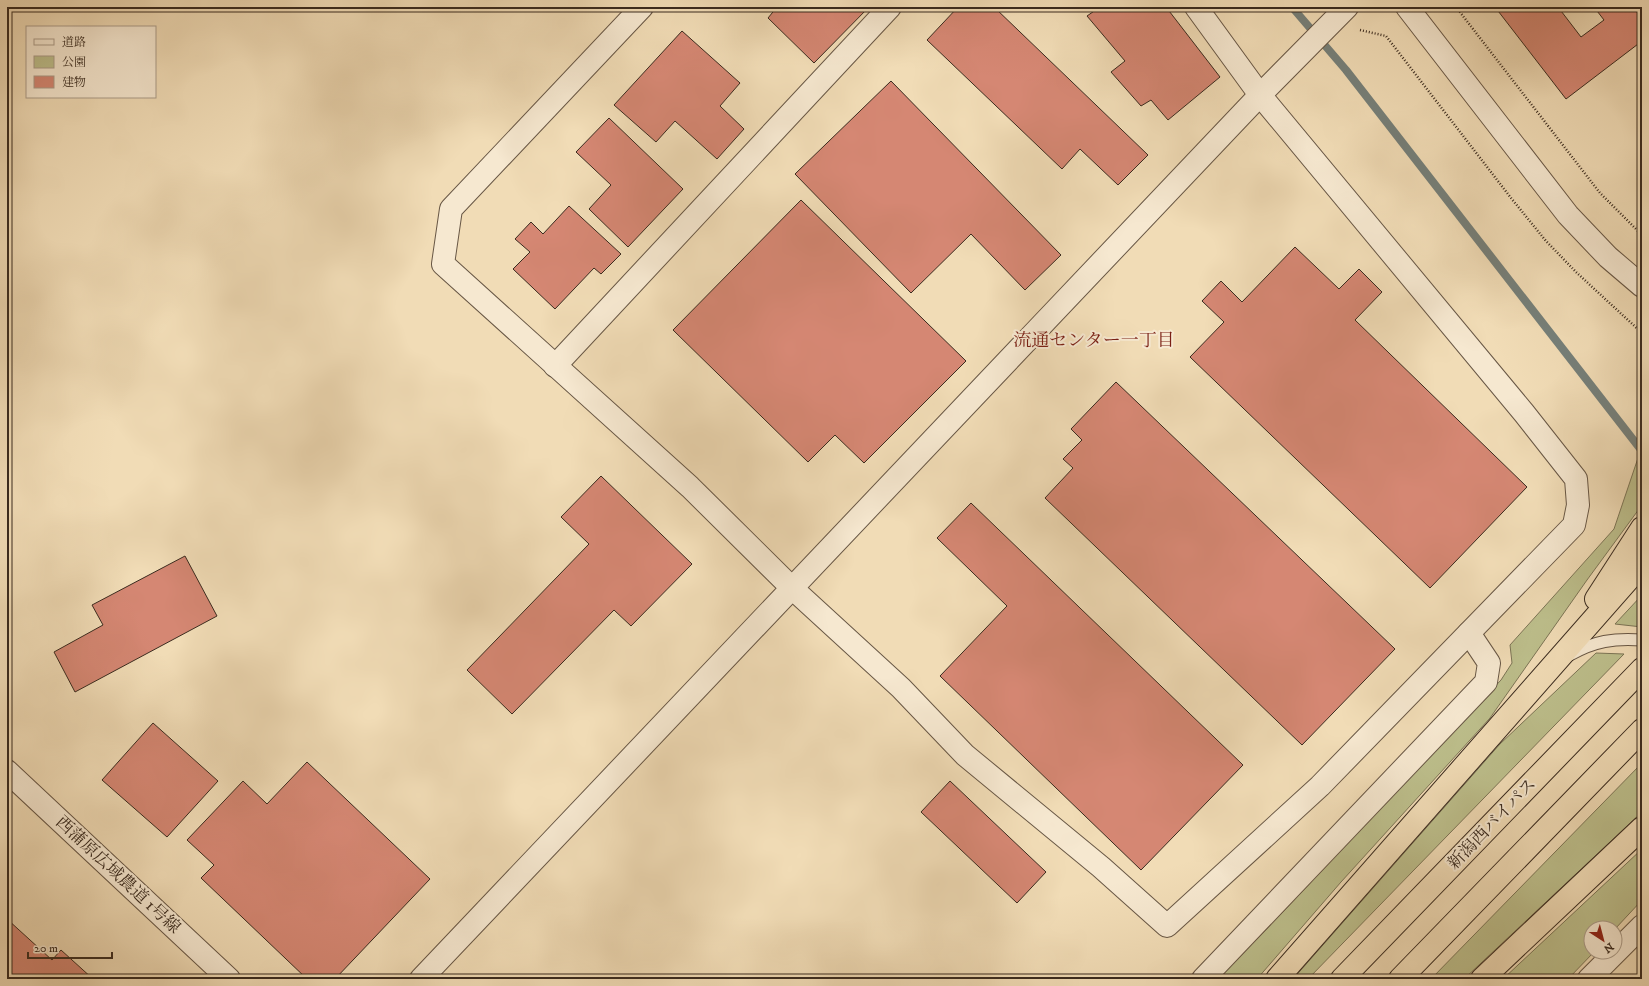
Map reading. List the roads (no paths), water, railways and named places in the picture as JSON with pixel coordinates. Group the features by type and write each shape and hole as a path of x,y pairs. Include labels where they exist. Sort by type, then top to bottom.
{"highway":[{"path":"1552,665 1642,528"},
{"path":"1277,979 1642,564"},
{"name":"新潟西バイパス","path":"1342,979 1642,668"},
{"path":"1400,979 1642,730"},
{"path":"1482,979 1642,828"}],"street":[{"path":"642,7 451,209 443,264 690,487 793,589 901,688 966,755 1101,867 1167,926 1320,786 1574,525 1578,506 1576,479 1519,407 1260,95 1196,7"},
{"path":"555,366 890,7"},
{"path":"420,979 793,589 1260,95 1347,7"},
{"path":"1407,7 1568,215 1608,257 1642,286"},
{"path":"1203,979 1486,682 1489,663 1469,633"},
{"name":"西蒲原広域農道 1号線","path":"7,771 229,979"},
{"path":"1589,979 1642,926"}],"lane":[{"path":"1552,665 1586,646 1607,640 1642,640"}],"waterway":[{"path":"1292,7 1346,70 1642,451"}],"district":[{"name":"流通センター一丁目","path":"1094,341"}]}
